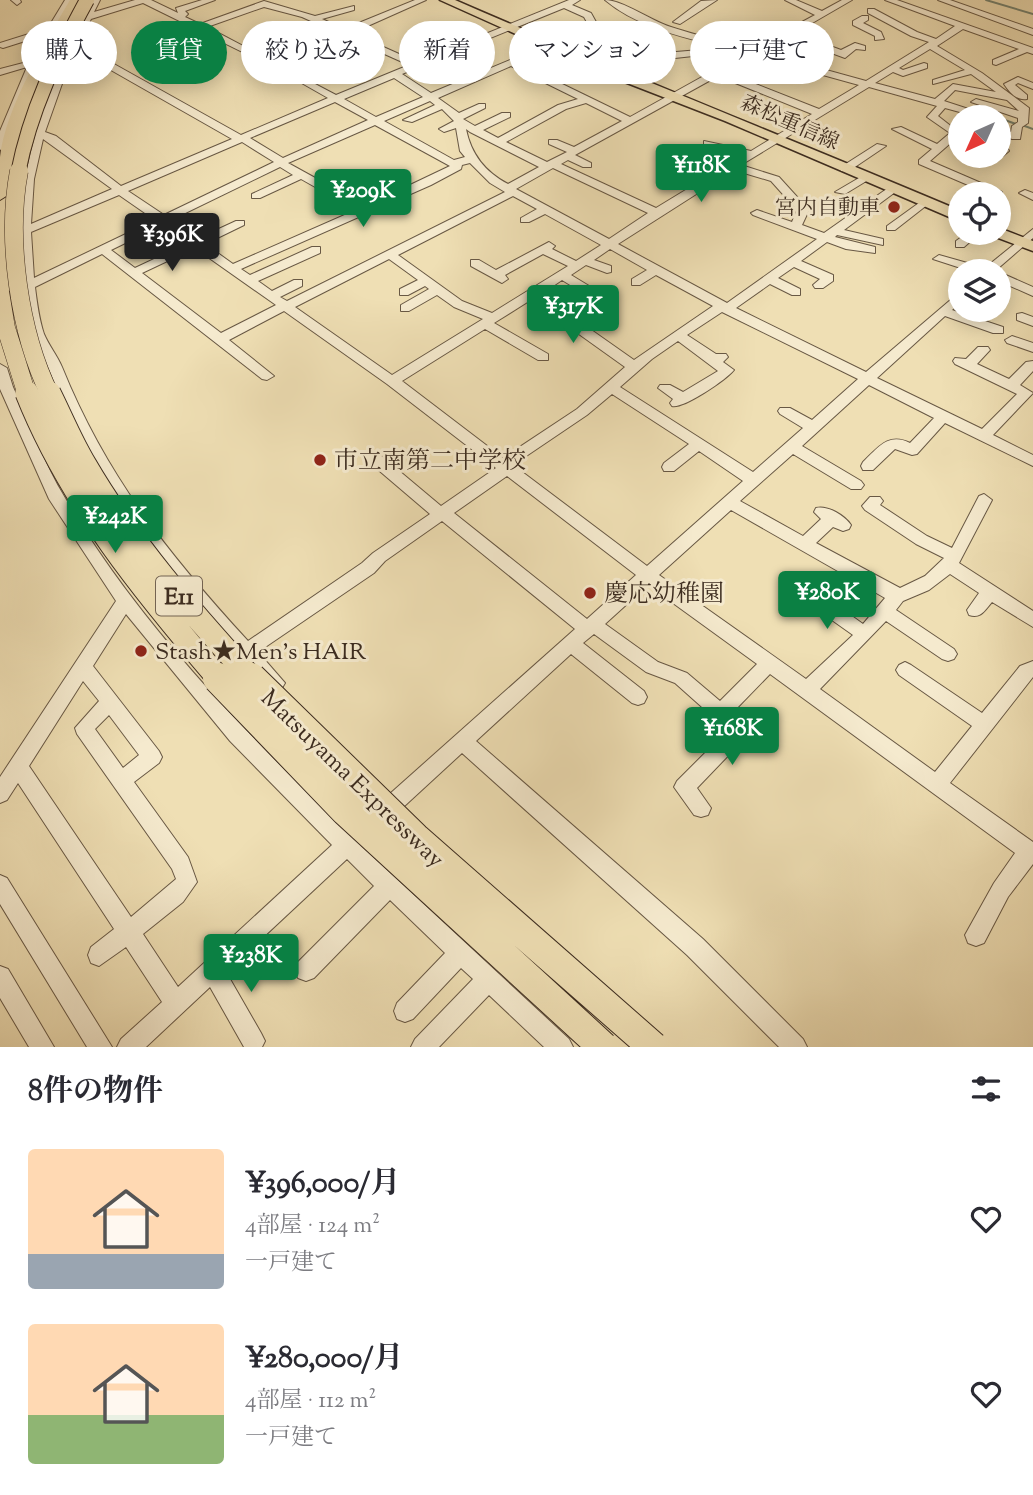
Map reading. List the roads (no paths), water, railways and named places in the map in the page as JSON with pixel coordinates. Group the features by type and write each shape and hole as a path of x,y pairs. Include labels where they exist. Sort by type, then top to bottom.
{"highway":[{"path":"0,195 10,143 27,94 76,0"},
{"name":"Matsuyama Expressway","path":"87,9 58,54 41,93 23,153 13,217 15,265 23,319 36,365 54,409 116,513 197,620 248,677 446,867 653,1047"},
{"name":"Matsuyama Expressway","path":"0,292 4,324 18,372 45,436 97,524 176,633 313,780 426,888 603,1047"}],"main road":[{"name":"森松重信線","path":"448,0 509,26"},
{"name":"森松重信線","path":"642,84 777,138 948,213"},
{"path":"1011,236 1029,240"}],"street":[{"path":"56,21 69,0"},
{"path":"87,9 96,0"},
{"path":"87,9 144,0 184,21"},
{"path":"176,17 184,14 179,10 211,0"},
{"path":"372,21 422,0"},
{"path":"526,21 576,0"},
{"path":"609,0 656,26 690,36"},
{"path":"677,22 704,3 713,0"},
{"path":"789,0 821,15"},
{"path":"812,0 856,11 914,34 1010,93 1028,110"},
{"path":"889,0 1030,50"},
{"path":"942,0 1033,30"},
{"path":"958,0 1033,30"},
{"path":"215,21 263,2 319,21"},
{"path":"565,5 587,15 592,24 653,40 675,55 690,52"},
{"path":"314,19 351,8"},
{"path":"856,11 856,23 878,34 881,37 878,38"},
{"path":"809,21 821,15 856,11 888,12"},
{"path":"613,17 628,12 690,27"},
{"path":"981,32 1000,20"},
{"path":"392,381 581,264 656,213 964,25"},
{"path":"227,40 457,165"},
{"path":"903,46 914,40 932,45"},
{"path":"834,52 843,54 855,46 862,48"},
{"path":"962,105 945,97 939,81 975,73 1030,50"},
{"path":"0,72 16,53"},
{"path":"0,147 10,103 16,53"},
{"path":"0,299 281,163 509,64"},
{"path":"893,69 903,73 924,66"},
{"path":"117,70 365,210"},
{"path":"863,71 879,78"},
{"path":"24,231 399,72"},
{"path":"394,74 443,105 474,130 656,213"},
{"path":"834,74 869,84 1028,110"},
{"path":"1010,93 1009,84 1018,80 1033,86"},
{"path":"56,84 38,134 26,195 24,231 28,286 34,321 42,345 49,352 95,453 149,537 213,615 292,700 397,799"},
{"path":"555,84 628,120"},
{"path":"220,340 510,190 570,153 694,84"},
{"path":"745,84 819,114"},
{"path":"498,142 581,97 593,87"},
{"path":"945,97 1010,93"},
{"path":"945,97 932,117 948,127"},
{"path":"408,120 443,105"},
{"path":"444,129 482,106"},
{"path":"1017,126 1023,123 1028,110"},
{"path":"474,130 506,114"},
{"path":"292,117 304,123 313,119"},
{"path":"459,120 463,143 472,159 495,181 510,190 724,308 1033,461"},
{"path":"1012,125 1033,131"},
{"path":"1012,136 1017,137 1017,126"},
{"path":"897,129 938,148"},
{"path":"38,134 52,138 120,190 392,381 649,576 1031,852 1002,890 976,935"},
{"path":"552,142 587,165"},
{"path":"948,142 922,160 925,165 968,182"},
{"path":"845,169 881,146"},
{"path":"752,154 706,147 732,166 767,175 782,184 803,210 796,226"},
{"path":"233,268 390,200 472,159"},
{"path":"260,199 301,175"},
{"path":"841,192 864,178"},
{"path":"782,184 796,182"},
{"path":"246,651 359,575 379,557 582,412 634,367 678,335 769,279 892,190"},
{"path":"376,191 390,200"},
{"path":"891,228 923,203"},
{"path":"525,220 545,209"},
{"path":"757,214 796,226 833,232 875,246"},
{"path":"133,273 236,216"},
{"path":"820,222 833,232"},
{"path":"1002,259 1029,240"},
{"path":"482,264 499,277 525,256 546,247 581,264 607,269"},
{"path":"103,249 267,376"},
{"path":"249,280 316,250"},
{"path":"389,254 541,358"},
{"path":"939,259 948,261"},
{"path":"791,261 829,278 819,285"},
{"path":"636,282 654,271"},
{"path":"562,275 613,306 606,310"},
{"path":"769,279 796,292"},
{"path":"404,292 426,281"},
{"path":"1011,282 1033,292"},
{"path":"272,296 298,283"},
{"path":"405,307 438,289"},
{"path":"538,291 571,317 574,324 634,367"},
{"path":"129,1047 397,799 948,307"},
{"path":"943,311 991,330"},
{"path":"665,387 680,400 695,389 712,390 727,370 713,362 718,359 678,335"},
{"path":"983,350 964,363 1026,393 984,437"},
{"path":"1011,386 1031,365"},
{"path":"0,368 3,388 57,499 125,601 237,735 347,846 561,1047"},
{"path":"611,388 753,480"},
{"path":"785,411 813,427"},
{"path":"870,458 891,443 901,444 912,450 943,417"},
{"path":"669,467 699,443"},
{"path":"792,446 856,485"},
{"path":"374,458 441,513 590,626 652,667 681,678 718,710 724,709 769,663"},
{"path":"729,502 897,596 911,594 951,560 984,500"},
{"path":"874,501 870,506 951,560 990,592 1032,616"},
{"path":"804,545 833,519"},
{"path":"975,611 990,592"},
{"path":"811,596 865,634"},
{"path":"807,690 865,634 897,596"},
{"path":"0,794 125,601"},
{"path":"886,612 948,654"},
{"path":"570,643 638,697"},
{"path":"82,666 152,757 121,781"},
{"path":"937,785 1026,671 1033,669"},
{"path":"910,677 984,724"},
{"path":"99,955 176,895 187,882 181,864 84,728 110,702"},
{"path":"724,709 764,740"},
{"path":"701,808 684,787 745,725"},
{"path":"462,741 695,947 795,1047"},
{"path":"18,766 175,1002"},
{"path":"0,885 100,1047"},
{"path":"306,970 389,886"},
{"path":"405,1011 460,953"},
{"path":"212,968 253,1041"},
{"path":"0,976 42,1047"},
{"path":"423,1047 488,980"}],"waterway":[{"path":"986,0 1033,14"},
{"path":"1012,123 1016,124"},
{"path":"1022,125 1033,129"}],"place":[{"name":"宮内自動車","path":"894,207"},
{"name":"市立南第二中学校","path":"320,460"},
{"name":"慶応幼稚園","path":"590,593"},
{"name":"Stash★Men's HAIR","path":"141,651"}]}
